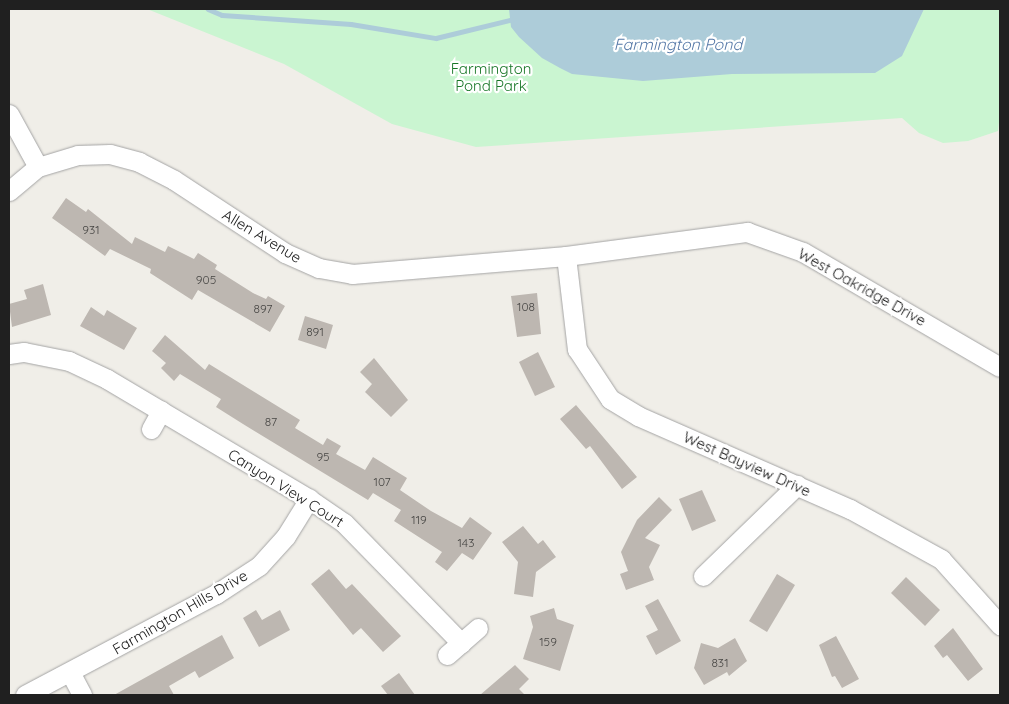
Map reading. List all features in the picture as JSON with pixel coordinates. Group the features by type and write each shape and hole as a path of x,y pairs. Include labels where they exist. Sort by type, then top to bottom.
{"street":[{"path":"9,114 38,167"},
{"name":"Allen Avenue","path":"9,191 38,167 78,155 110,154 139,162 174,180 285,254 319,268 352,274 397,272 566,256"},
{"name":"West Oakridge Drive","path":"566,256 747,232 803,252 1000,367"},
{"name":"West Bayview Drive","path":"566,256 577,349 610,399 638,416 796,485 941,559 1000,625"},
{"name":"Canyon View Court","path":"9,354 24,352 69,361 161,411 309,499 344,523 454,649 478,628"},
{"path":"151,429 161,411"},
{"path":"703,576 796,485"},
{"name":"Farmington Hills Drive","path":"26,695 71,674 216,594 259,566 286,536 309,499"},
{"path":"71,674 82,695"}],"green space":[{"name":"Farmington Pond Park","path":"147,9 1000,9 1000,113 998,131 968,141 943,143 919,133 902,118 476,147 392,124 284,64"}],"water":[{"name":"Farmington Pond","path":"509,9 924,9 902,56 875,73 732,74 643,81 572,74 560,68 542,58 519,37 511,27"}],"building":[{"path":"66,198 86,212 88,209 132,244 135,237 165,252 168,246 194,259 198,253 217,265 215,269 253,293 266,299 268,296 285,306 270,332 198,290 192,300 150,273 151,269 110,249 105,256 52,218"},
{"path":"43,284 51,315 12,327 9,304 27,299 24,290"},
{"path":"537,293 541,334 517,337 511,296"},
{"path":"91,307 104,316 107,310 137,328 124,350 80,326"},
{"path":"305,316 333,325 326,349 298,340"},
{"path":"165,335 205,370 209,364 300,420 295,428 323,445 327,438 341,446 336,454 365,470 373,457 407,478 400,490 431,511 462,528 470,517 492,533 473,560 462,553 447,571 435,562 442,552 394,521 401,510 373,493 368,500 243,424 216,407 221,399 180,374 174,381 161,368 166,363 152,351"},
{"path":"538,352 555,387 535,396 519,362"},
{"path":"374,358 408,400 391,417 365,392 372,384 360,372"},
{"path":"576,405 637,477 622,489 590,446 586,449 560,419"},
{"path":"702,490 716,521 692,531 679,499"},
{"path":"659,497 672,510 645,538 660,545 649,567 654,580 626,590 620,574 628,571 621,552 637,520"},
{"path":"523,526 538,544 543,540 556,557 536,572 533,597 514,594 518,562 502,542"},
{"path":"329,569 346,589 352,584 401,636 383,652 361,628 353,635 311,584"},
{"path":"777,574 795,585 767,632 749,621"},
{"path":"906,577 940,610 925,626 891,593"},
{"path":"658,599 681,641 656,655 646,636 658,630 645,606"},
{"path":"554,608 557,619 574,625 560,671 523,659 533,627 530,616"},
{"path":"256,610 262,620 280,610 290,630 259,647 243,618"},
{"path":"953,628 983,669 968,681 947,655 943,658 934,646"},
{"path":"222,635 234,658 199,678 195,671 169,686 174,695 114,695"},
{"path":"836,636 859,679 842,688 835,676 832,677 819,645"},
{"path":"735,638 747,661 729,676 727,672 704,685 694,668 701,643 718,648"},
{"path":"515,665 529,679 519,689 525,695 480,695"},
{"path":"399,673 415,695 388,695 381,686"}],"waterway":[{"path":"208,9 222,15 351,24 436,38 514,19"}]}
